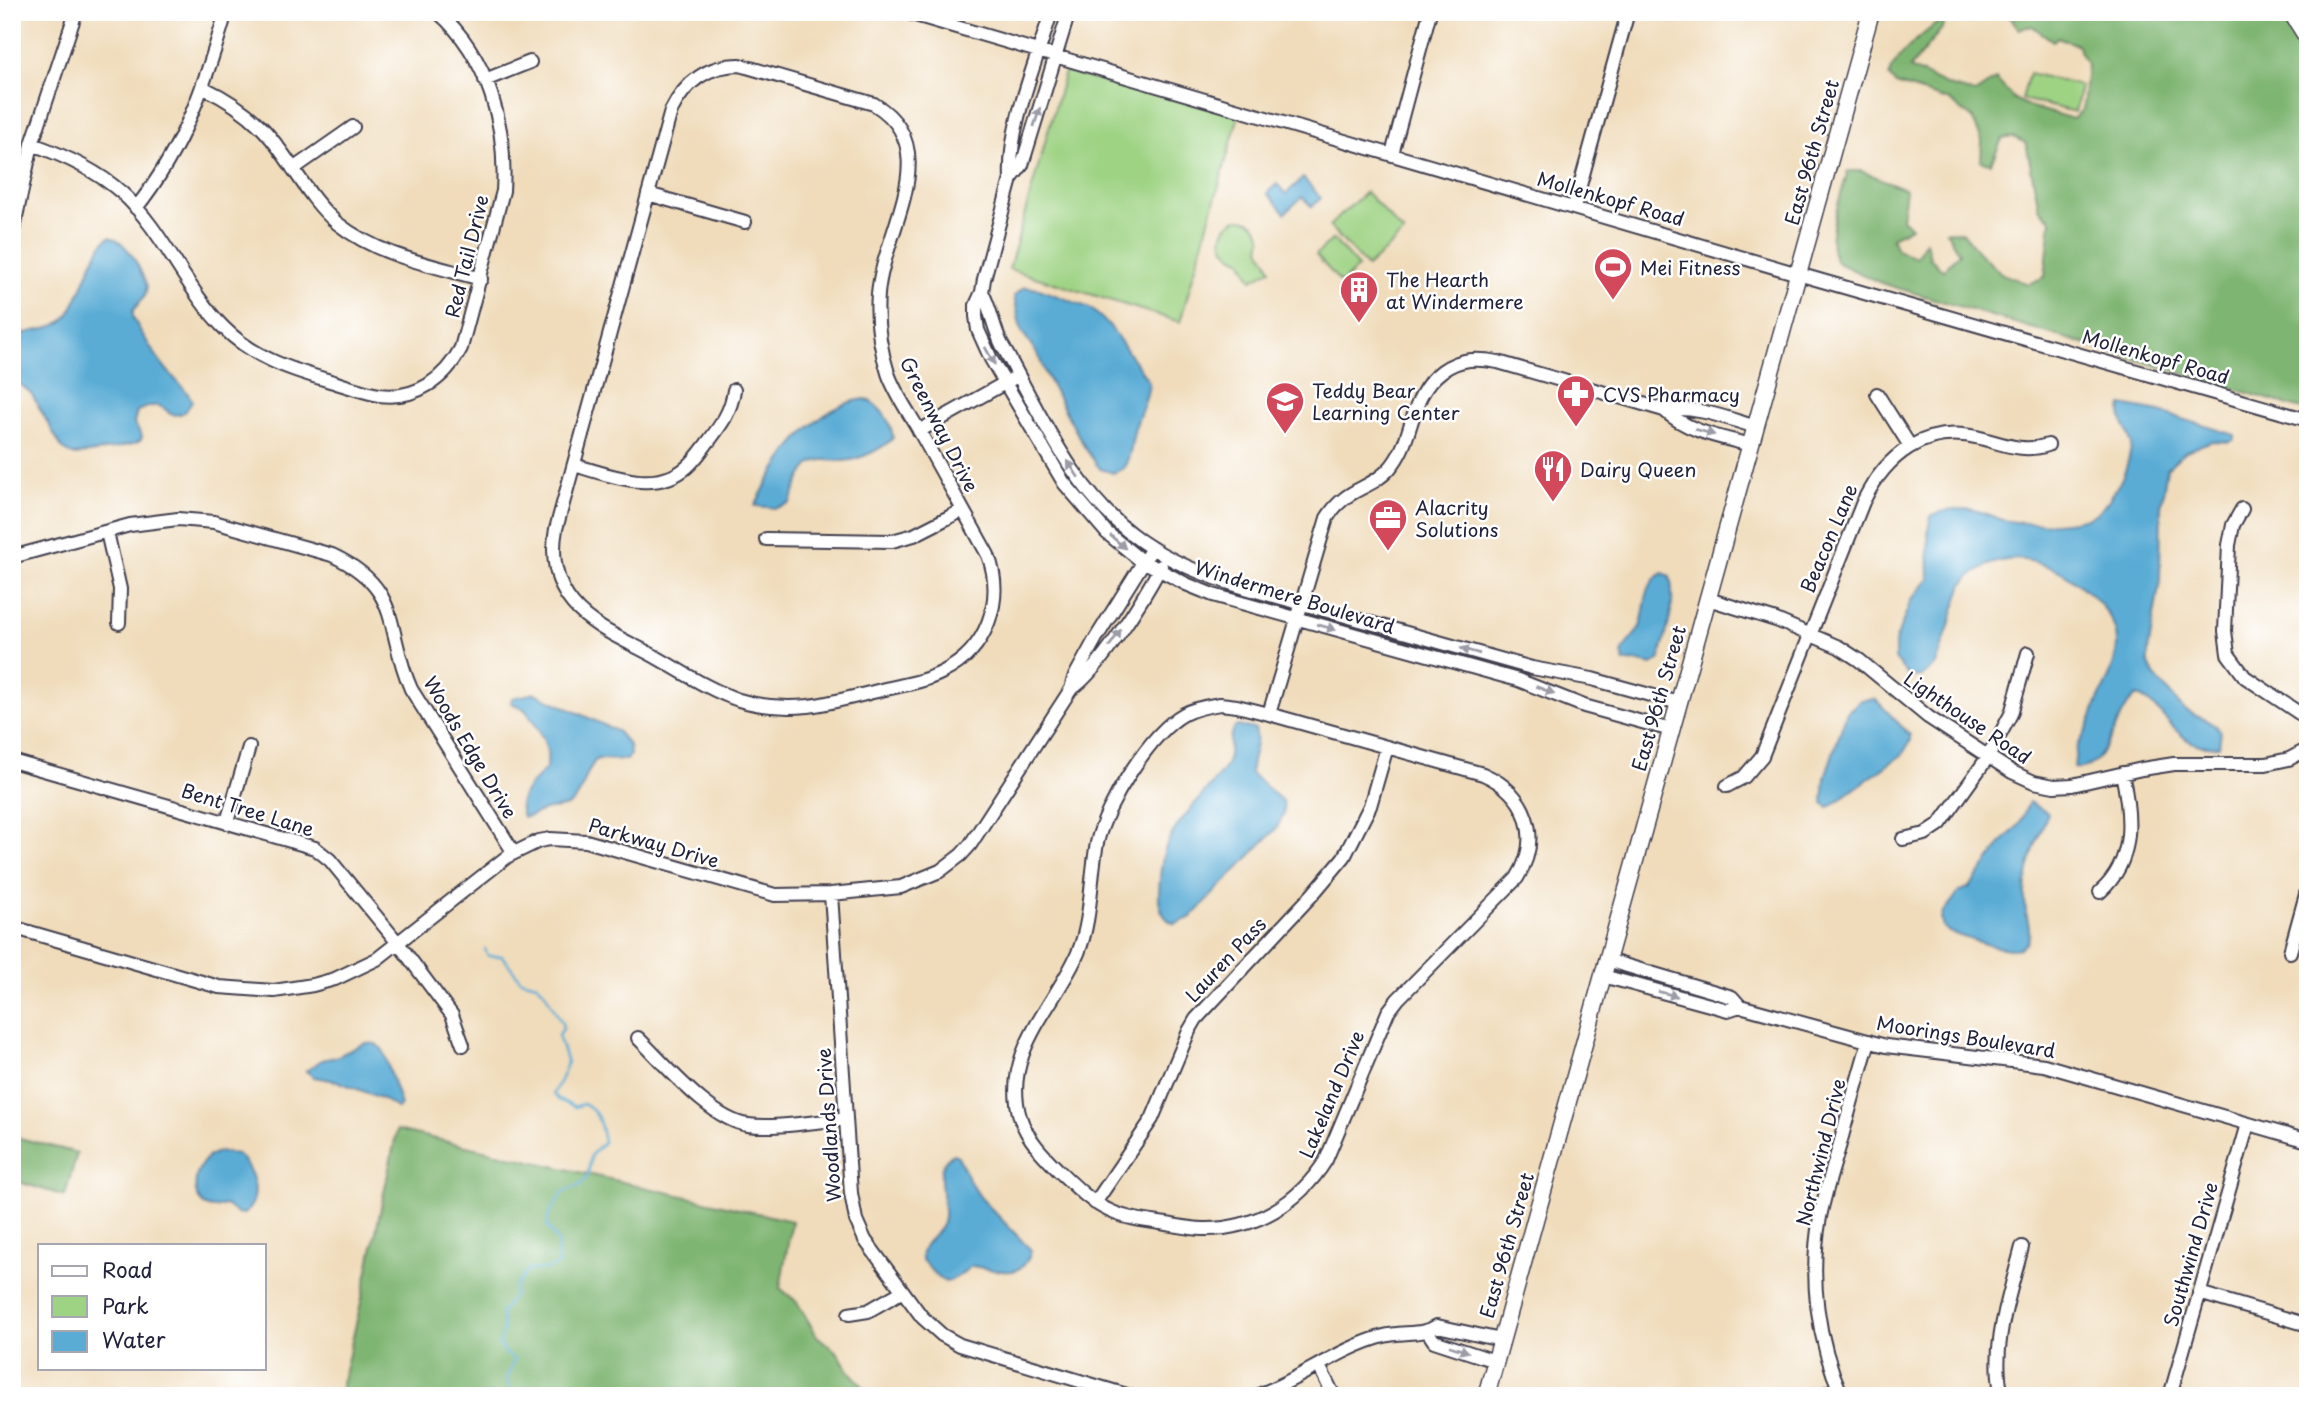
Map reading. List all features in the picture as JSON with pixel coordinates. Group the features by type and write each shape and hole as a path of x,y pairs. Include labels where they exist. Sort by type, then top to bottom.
{"main road":[{"name":"East 96th Street","path":"1486,1396 1871,12"},
{"path":"2291,12 2308,39"}],"street":[{"path":"12,235 32,144 76,12"},
{"path":"32,144 71,160 100,177 136,208 183,134 204,88 226,12"},
{"name":"Red Tail Drive","path":"136,208 217,321 254,352 283,367 374,394 397,395 427,386 452,366 461,348 500,207 504,168 500,125 485,80 460,37 438,12"},
{"name":"Mollenkopf Road","path":"905,12 1798,274 2308,420"},
{"name":"Windermere Boulevard","path":"1051,12 1037,51 1015,136 1010,164 1011,179 982,292 976,305 978,330 983,344 1064,483 1107,533 1143,562 1199,590 1518,680 1584,706 1671,730"},
{"name":"Windermere Boulevard","path":"1011,179 1022,165 1069,12"},
{"path":"1392,154 1430,12"},
{"path":"1574,207 1628,12"},
{"path":"485,80 530,62"},
{"name":"Greenway Drive","path":"730,65 749,66 866,100 883,109 900,129 906,140 910,162 906,188 882,270 878,293 879,332 888,373 919,431 988,555 995,587 991,617 985,632 970,654 931,678 828,704 791,708 741,700 692,678 592,622 572,603 558,578 554,552 556,528 671,111 677,98 690,83 709,71 730,65"},
{"path":"204,88 229,101 262,127 326,213 368,244 388,253 481,279"},
{"path":"293,169 352,127"},
{"path":"648,194 745,222"},
{"name":"Windermere Boulevard","path":"982,292 995,332 1061,451 1093,496 1125,529 1152,548 1219,580 1532,668 1592,679 1679,703"},
{"path":"1269,714 1327,518 1344,497 1376,480 1391,467 1402,449 1421,393 1428,383 1447,367 1467,360 1498,362 1664,410 1675,420 1694,429 1751,445"},
{"path":"919,431 1018,375"},
{"path":"574,465 635,481 658,481 671,477 688,467 720,427 731,409 734,390"},
{"path":"1877,394 1910,446"},
{"path":"1664,410 1678,407 1690,409 1756,427"},
{"name":"Beacon Lane","path":"1727,786 1747,774 1762,756 1869,489 1882,469 1910,446 1932,438 1956,435 1975,437 2016,448 2049,445"},
{"path":"2242,509 2229,545 2225,631 2228,654 2245,677 2308,719"},
{"path":"766,539 892,541 914,535 962,510"},
{"name":"Woods Edge Drive","path":"12,557 156,520 204,520 332,555 362,572 379,590 388,609 411,689 514,853"},
{"path":"107,532 120,589 119,624"},
{"name":"Parkway Drive","path":"12,927 219,987 274,991 335,979 377,959 514,853 539,841 574,839 760,892 794,896 901,887 926,878 961,855 978,835 1071,689 1074,678 1091,648 1152,548"},
{"name":"Parkway Drive","path":"1071,689 1082,682 1113,642 1166,556"},
{"name":"Lighthouse Road","path":"1708,599 1809,634 1851,654 1902,698 1988,757 2020,777 2048,785 2072,785 2179,764 2266,764 2289,759 2308,749"},
{"path":"1903,839 1925,834 1941,824 1988,757 2011,714 2028,653"},
{"name":"Lakeland Drive","path":"1220,704 1269,714 1387,747 1483,774 1511,791 1522,808 1530,842 1526,860 1517,878 1388,1012 1326,1160 1314,1179 1294,1198 1277,1211 1256,1220 1234,1226 1203,1229 1143,1221 1119,1215 1095,1203 1035,1146 1020,1117 1017,1087 1022,1054 1029,1037 1066,977 1082,942 1102,827 1124,783 1168,725 1194,709 1220,704"},
{"path":"227,822 249,747"},
{"name":"Lauren Pass","path":"1095,1203 1152,1119 1196,1019 1344,856 1370,806 1387,747"},
{"name":"Bent Tree Lane","path":"12,761 307,844 323,853 398,943 452,1015 463,1045"},
{"path":"2100,892 2122,862 2128,840 2129,807 2122,774"},
{"path":"2290,952 2308,887"},
{"name":"Woodlands Drive","path":"831,894 850,1194 856,1220 865,1240 931,1327 952,1342 1130,1396"},
{"name":"Moorings Boulevard","path":"1605,968 1728,1010 1740,1006 1896,1047 2039,1063 2308,1141"},
{"path":"638,1038 712,1110 734,1122 758,1126 846,1119"},
{"name":"Northwind Drive","path":"1840,1392 1819,1322 1815,1294 1816,1248 1823,1202 1869,1041"},
{"name":"Southwind Drive","path":"2170,1396 2248,1124"},
{"path":"2002,1396 1998,1348 2022,1247"},
{"path":"849,1314 868,1311 903,1291"},
{"path":"2199,1293 2308,1325"},
{"path":"1255,1396 1350,1349 1401,1332 1428,1332 1437,1326 1501,1340"},
{"path":"1428,1332 1434,1341 1495,1360"},
{"path":"1319,1366 1334,1396"},
{"path":"1819,1396 1840,1392"}],"green space":[{"path":"2279,12 2308,56 2308,411 1881,283 1838,263 1833,255 1832,244 1834,218 1848,171 1861,171 1906,189 1902,219 1911,227 1892,237 1897,250 1916,257 1926,241 1930,258 1943,270 1959,253 1946,231 1963,232 1979,253 2002,274 2028,284 2045,277 2051,220 2039,208 2026,143 2013,137 2002,139 1991,163 1981,161 1982,140 1972,118 1948,100 1896,84 1889,77 1904,52 1943,18 1944,26 1910,68 1948,86 1975,93 1996,79 2014,99 2028,106 2073,119 2083,109 2087,64 2077,45 2058,37 2053,41 2032,26 2019,29 2008,14"},
{"path":"1065,72 1239,115 1180,322 1009,269"},
{"path":"2029,73 2081,86 2075,112 2022,99"},
{"path":"1366,192 1404,233 1367,267 1329,226"},
{"path":"1237,219 1254,223 1260,231 1260,248 1271,269 1252,280 1241,260 1224,247 1225,229"},
{"path":"1333,239 1358,267 1341,283 1316,255"},
{"path":"397,1130 792,1221 780,1288 797,1302 817,1336 838,1353 849,1371 874,1396 339,1396"},
{"path":"12,1136 77,1153 65,1196 12,1180"}],"water":[{"path":"1303,178 1321,198 1312,207 1302,197 1285,213 1267,193 1277,184 1286,194"},
{"path":"110,237 128,250 147,286 145,296 133,310 133,318 158,358 192,400 186,410 178,415 170,414 159,406 137,411 134,423 142,436 136,443 73,455 62,448 31,393 12,378 12,336 48,328 65,319 76,301 98,250"},
{"path":"1024,287 1039,289 1090,308 1109,325 1149,382 1123,469 1113,473 1100,469 1085,448 1038,355 1021,330 1014,296"},
{"path":"866,399 884,415 893,438 877,450 856,459 815,462 804,472 790,503 776,508 755,506 774,472 799,438 830,412 847,403"},
{"path":"2122,405 2160,412 2235,435 2235,439 2230,442 2212,441 2186,451 2167,468 2161,506 2160,581 2148,651 2148,662 2154,675 2184,710 2216,725 2221,732 2219,746 2204,746 2192,742 2182,736 2158,710 2137,695 2122,714 2110,740 2095,762 2086,767 2074,768 2077,747 2112,669 2117,643 2111,619 2090,594 2069,576 2030,561 2012,559 1994,563 1969,577 1963,584 1936,665 1922,676 1909,677 1895,659 1895,642 1911,600 1929,579 1928,530 1931,516 1948,510 1967,509 2005,520 2042,523 2068,522 2098,512 2123,476 2129,458 2131,445 2123,422"},
{"path":"1663,573 1670,576 1672,599 1660,659 1652,665 1635,661 1624,662 1622,652 1642,622 1651,584"},
{"path":"535,693 617,731 629,745 630,755 627,760 597,759 573,802 564,807 523,817 523,795 546,768 547,753 543,738 527,712 511,703 512,698"},
{"path":"1875,699 1910,735 1910,741 1903,754 1829,807 1823,803 1825,777 1847,712 1861,700"},
{"path":"1237,726 1255,729 1251,773 1283,802 1284,813 1277,828 1190,918 1175,924 1164,915 1159,902 1160,874 1165,850 1178,825 1227,764 1231,734"},
{"path":"2029,802 2048,813 2026,880 2025,908 2029,932 2027,942 2022,947 2008,949 1949,932 1943,927 1943,913 1959,892 1970,887 2003,841 2019,825"},
{"path":"365,1043 376,1044 383,1050 401,1105 398,1109 383,1099 337,1081 314,1077 306,1071 322,1060 336,1057"},
{"path":"218,1152 237,1154 252,1175 254,1200 244,1214 236,1213 226,1205 215,1208 206,1206 196,1193 197,1173 209,1157"},
{"path":"953,1154 958,1156 981,1198 1031,1250 1022,1267 1008,1272 972,1266 947,1281 935,1274 922,1260 925,1245 943,1222 941,1174 946,1159"}],"waterway":[{"path":"485,949 488,956 502,956 521,980 537,984 544,991 562,1023 563,1029 558,1035 567,1063 553,1094 559,1100 575,1107 583,1104 593,1110 604,1142 591,1155 588,1175 582,1184 563,1192 549,1214 547,1225 559,1244 559,1264 550,1269 528,1270 501,1313 503,1328 499,1344 506,1354 514,1359 506,1380 515,1396"}],"place":[{"name":"Mei Fitness","path":"1613,301"},
{"name":"The Hearth at Windermere","path":"1359,324"},
{"name":"CVS Pharmacy","path":"1576,428"},
{"name":"Teddy Bear Learning Center","path":"1285,435"},
{"name":"Dairy Queen","path":"1553,503"},
{"name":"Alacrity Solutions","path":"1388,552"}]}
